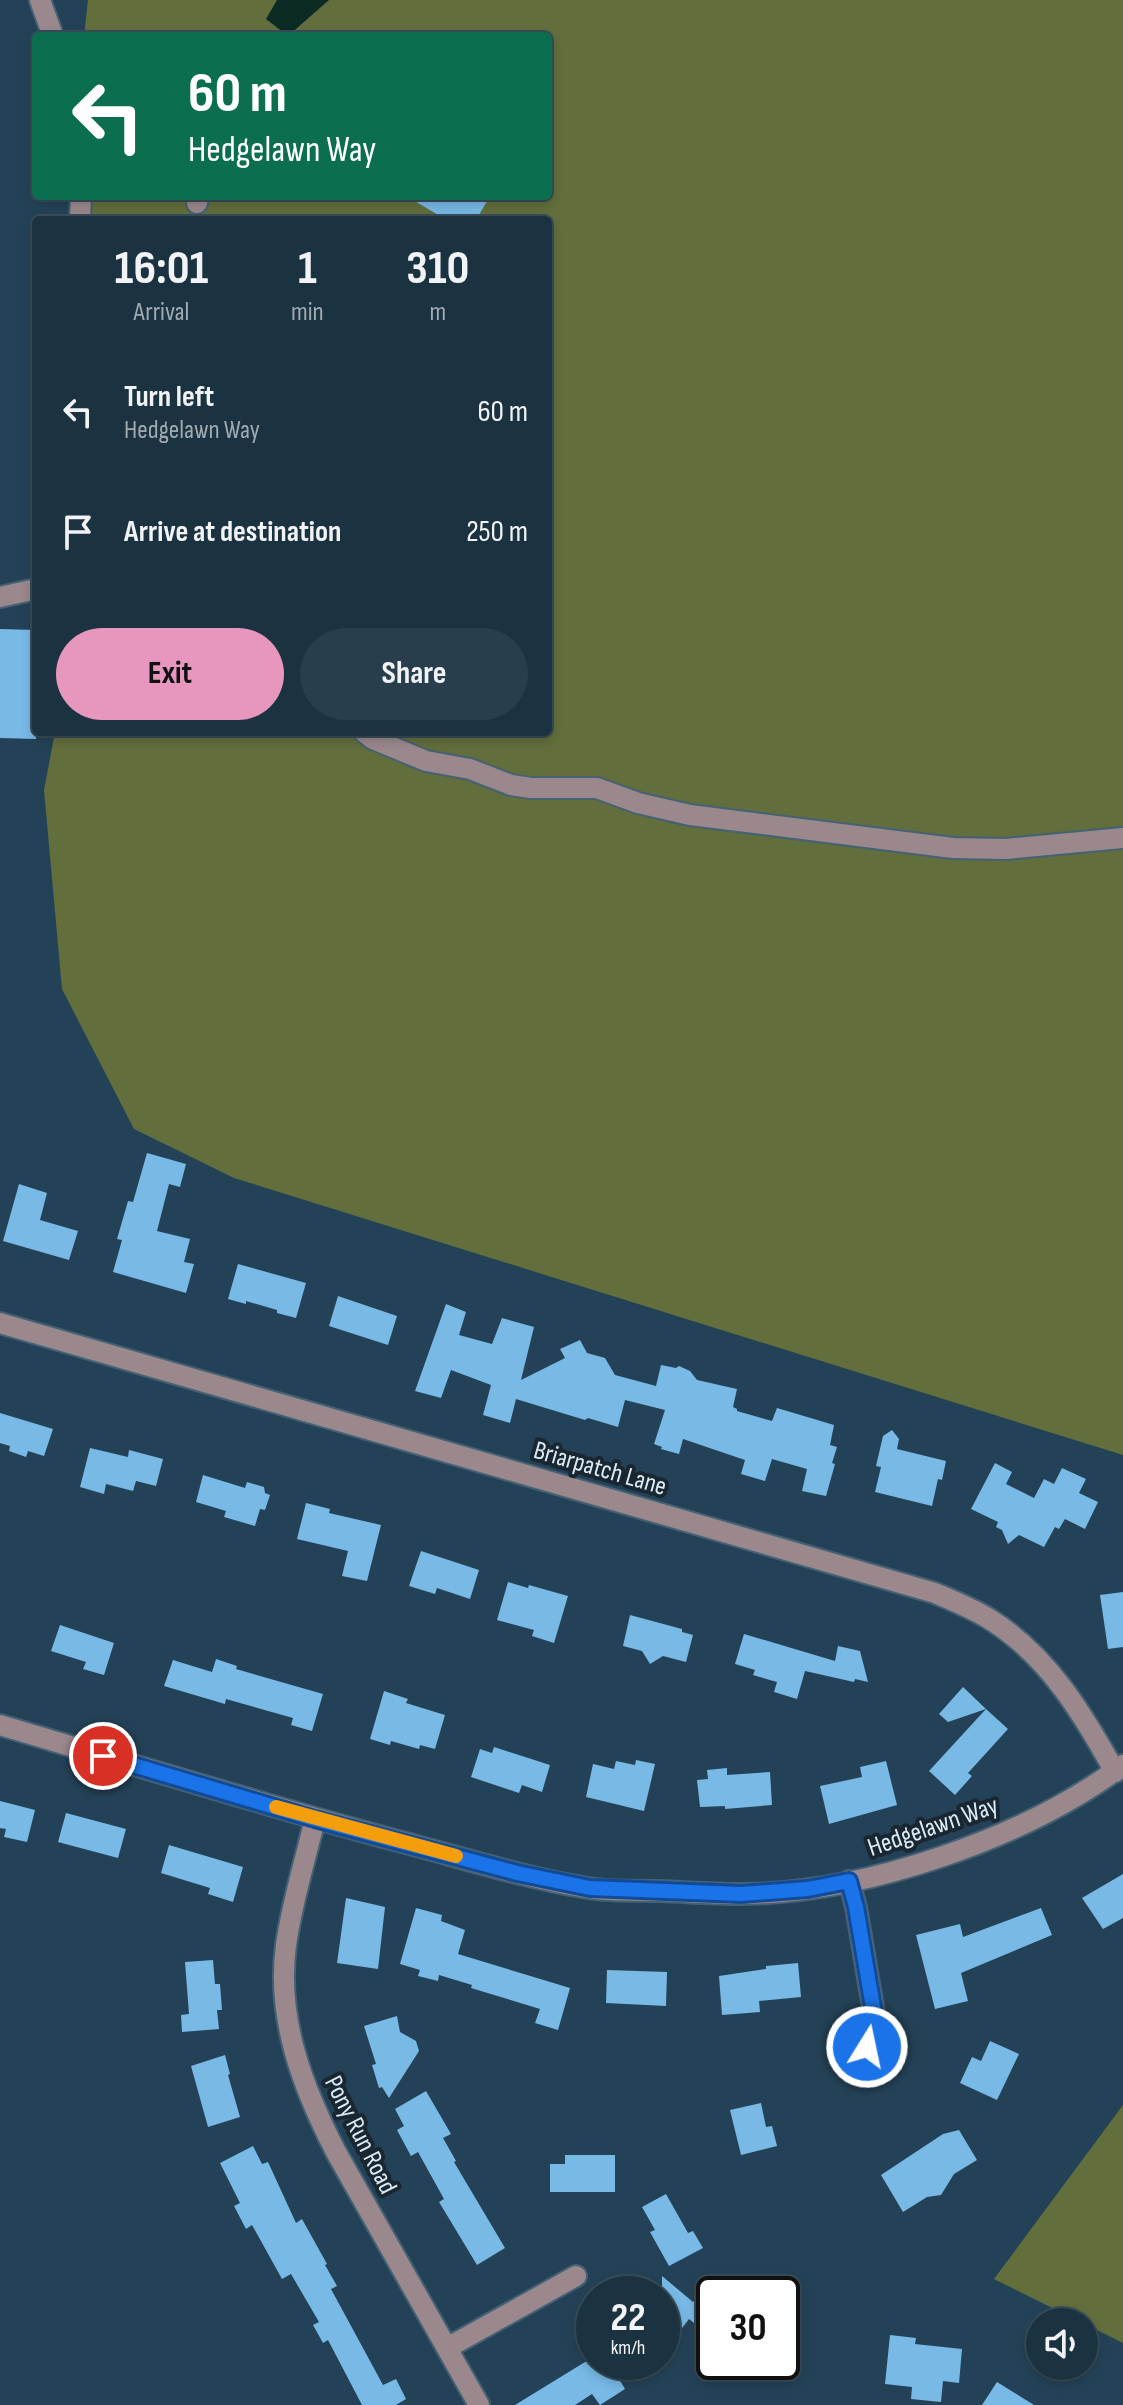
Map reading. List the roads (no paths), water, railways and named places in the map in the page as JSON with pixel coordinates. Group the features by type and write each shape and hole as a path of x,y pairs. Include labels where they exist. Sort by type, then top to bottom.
{"street":[{"path":"40,0 52,32"},
{"path":"0,597 32,590"},
{"path":"369,736 426,761 470,769 511,785 597,788 638,803 705,818 953,848 1006,849 1123,838"},
{"name":"Briarpatch Lane","path":"0,1323 935,1593 992,1620 1021,1643 1073,1699 1119,1768"},
{"name":"Hedgelawn Way","path":"0,1725 315,1819 517,1873 590,1888 741,1894 808,1889 875,1876 974,1845 1062,1805 1119,1768"},
{"name":"Pony Run Road","path":"315,1819 293,1905 284,1975 291,2038 301,2076 314,2110 479,2405"},
{"path":"849,1881 875,2019 858,2074"},
{"path":"447,2348 576,2276"}]}
